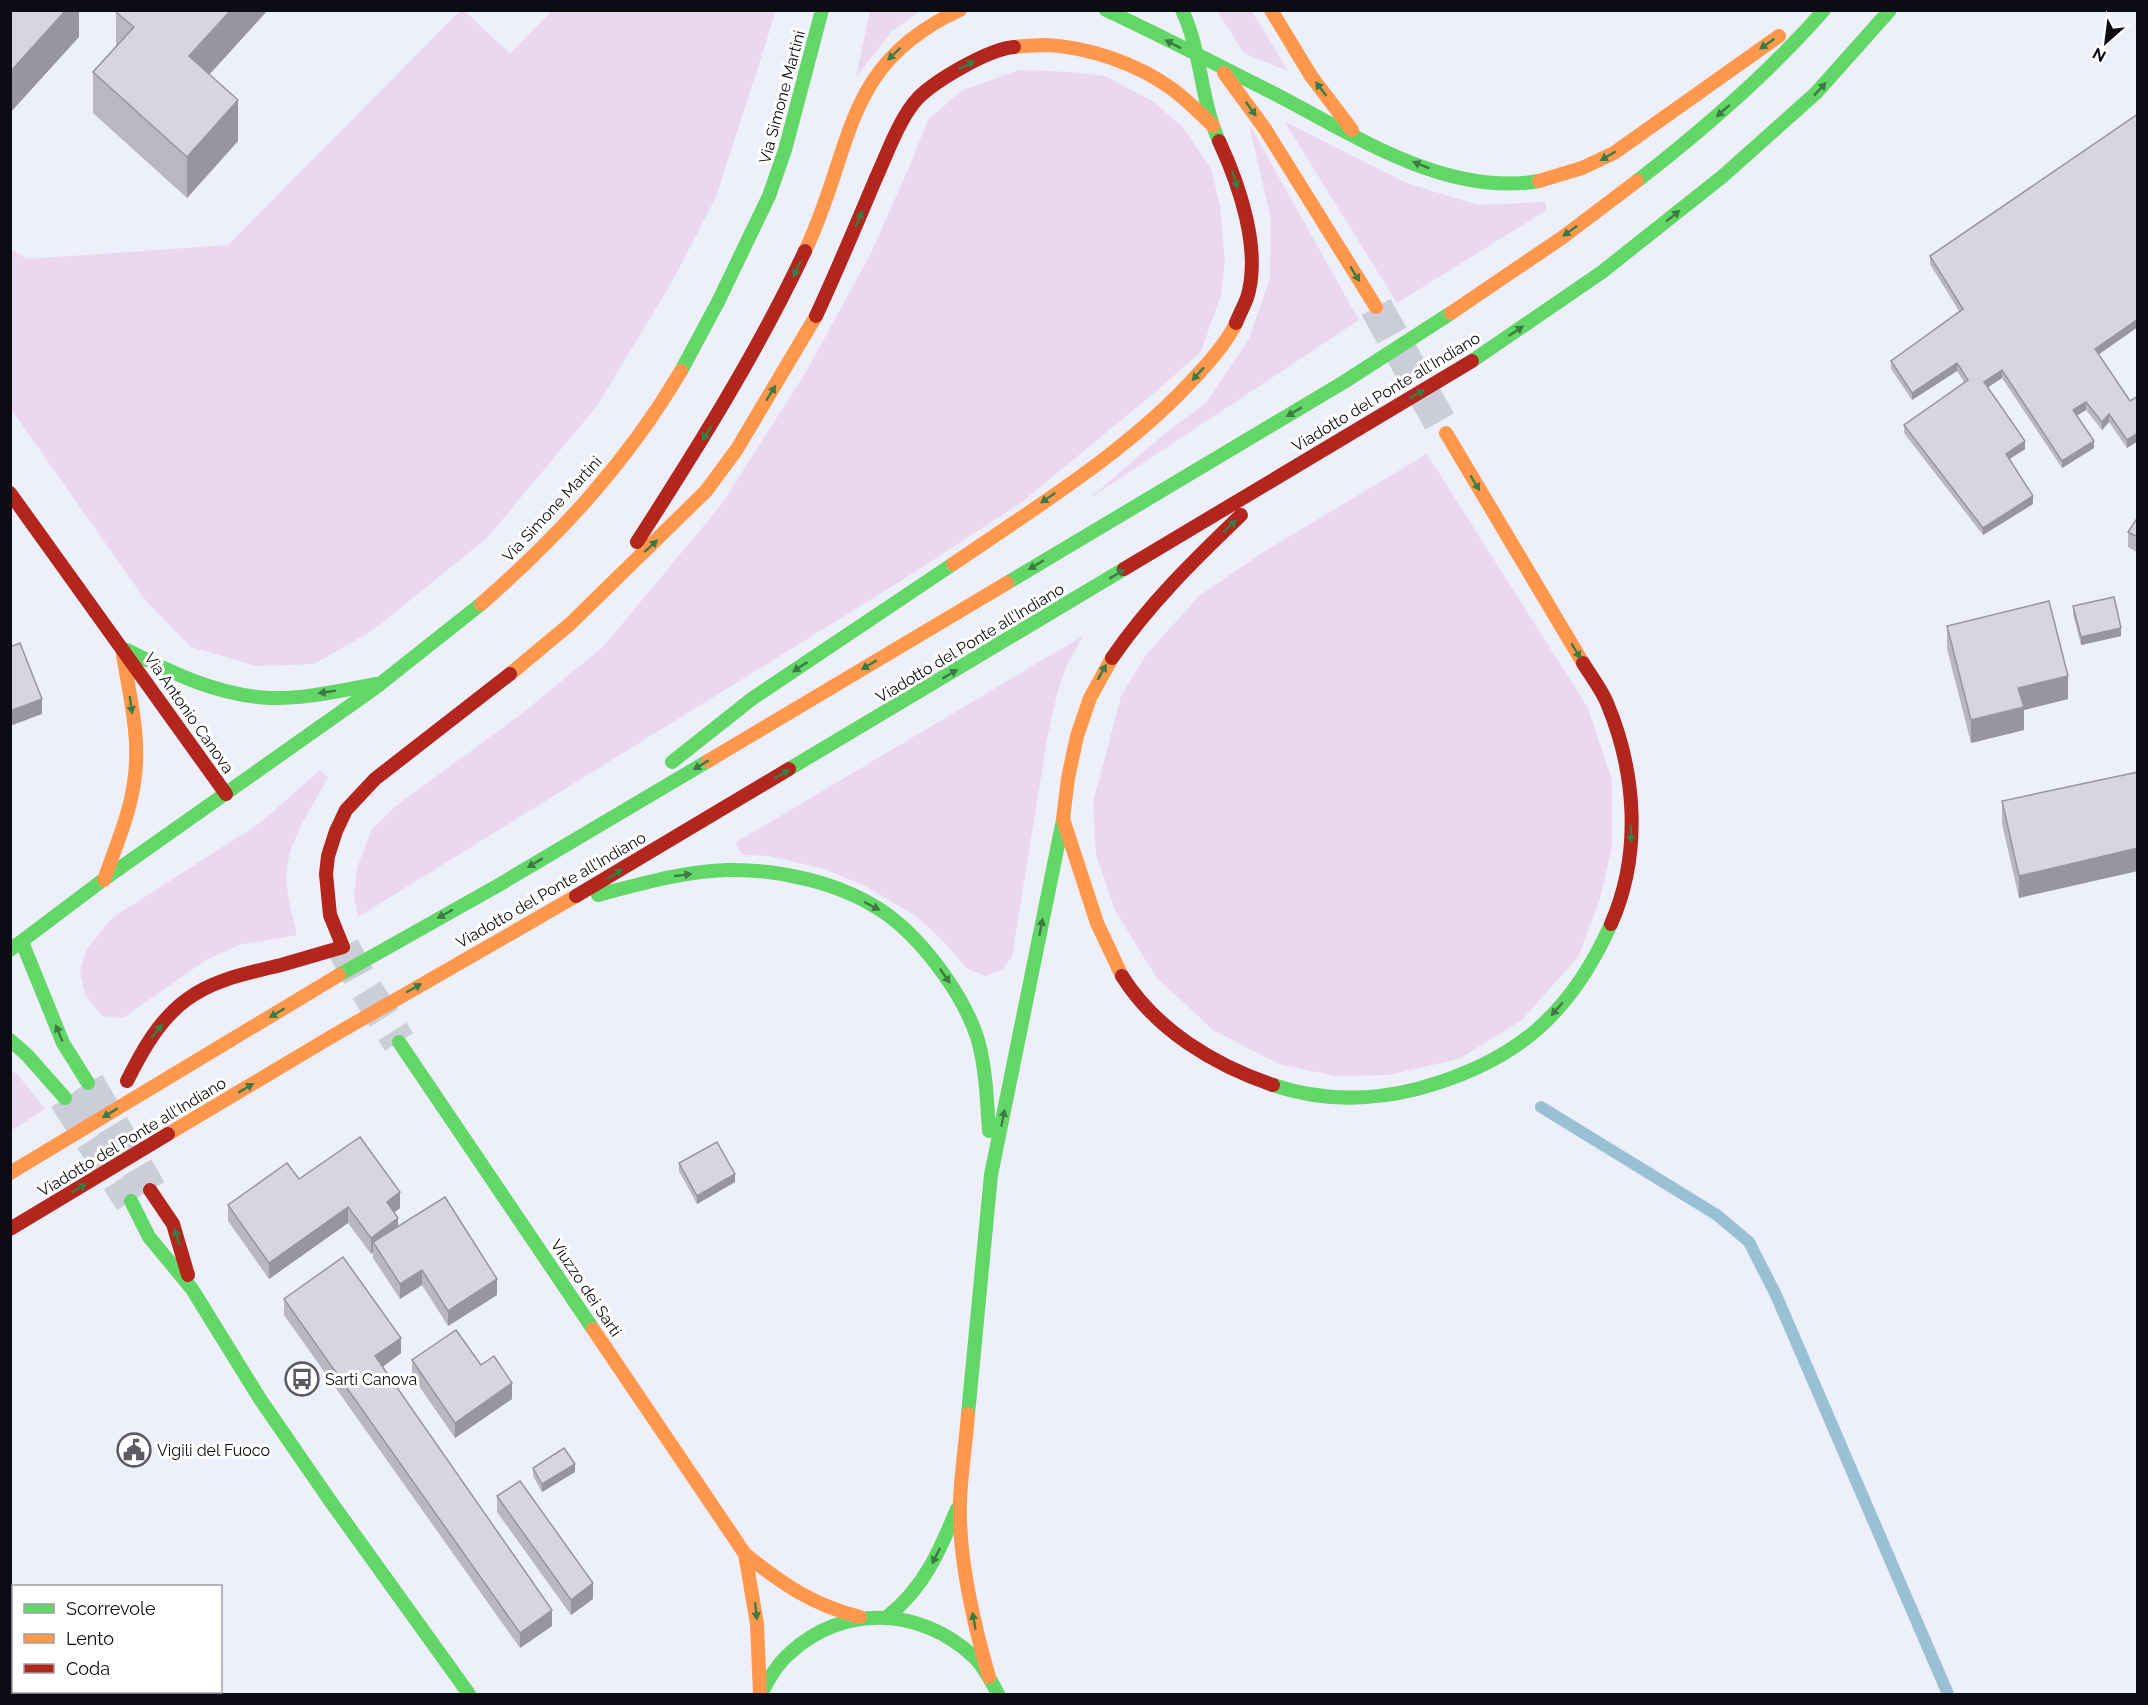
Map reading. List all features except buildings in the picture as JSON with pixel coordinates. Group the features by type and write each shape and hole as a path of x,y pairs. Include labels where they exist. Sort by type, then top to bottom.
{"main road":[{"name":"Via Simone Martini","path":"226,794 385,683 456,626 538,552 589,499 636,441 662,402 719,301 769,196 793,130 822,10"},
{"path":"609,586 705,436 778,309 823,211 853,116 864,93 882,65 895,52 936,22 960,10"},
{"path":"1106,10 1391,153 1451,177 1483,182 1512,183 1554,179 1586,168 1614,153 1815,10"},
{"path":"1182,10 1192,28 1265,129 1376,307"},
{"path":"1271,10 1311,76 1357,136"},
{"name":"Viadotto del Ponte all'Indiano","path":"10,1173 384,948 497,886 1344,382 1433,326 1592,216 1659,164 1713,120 1768,70 1824,10"},
{"name":"Viadotto del Ponte all'Indiano","path":"10,1229 336,1034 565,903 1467,364 1602,272 1723,176 1816,93 1890,10"},
{"path":"574,840 735,712 1107,456 1197,377 1218,350 1241,315 1250,282 1249,238 1243,206 1230,164 1213,126 1192,28"},
{"path":"127,1082 156,1032 181,1004 196,993 228,979 343,947 330,915 326,874 331,848 345,810 375,779 540,651 706,491 737,449 811,326 889,149 909,110 919,97 939,82 977,60 1010,48 1046,45 1077,49 1112,59 1154,78 1187,100 1213,126"},
{"path":"1063,818 1099,933 1133,993 1152,1014 1178,1036 1249,1077 1282,1089 1318,1096 1372,1097 1399,1093 1450,1080 1490,1063 1550,1017 1587,971 1603,942 1623,896 1632,853 1623,749 1606,701 1446,433"},
{"path":"998,1695 989,1677 977,1638 963,1554 960,1502 992,1175 1063,818 1070,762 1079,725 1092,692 1113,653 1133,624 1283,474"},
{"name":"Via Antonio Canova","path":"10,493 226,794 104,880 16,946"},
{"path":"122,647 171,673 214,688 256,697 294,698 385,683"},
{"path":"104,880 129,803 136,771 135,733 122,647"},
{"path":"565,903 677,875 729,870 789,876 840,892 884,913 906,932 940,968 964,1008 977,1039 986,1092 992,1175"},
{"path":"16,946 63,1043 88,1083"},
{"path":"10,1040 27,1055 64,1098"},
{"name":"Viuzzo dei Sarti","path":"399,1042 745,1554 798,1594 823,1607 860,1617"},
{"path":"150,1190 173,1224 192,1289"},
{"path":"131,1201 150,1237 192,1289 267,1408 331,1502 469,1695"},
{"path":"888,1616 901,1607 920,1585 940,1549 960,1502"},
{"name":"Viuzzo dei Sarti","path":"745,1554 756,1611 761,1664 760,1695"},
{"path":"760,1695 772,1673 810,1636 835,1624 860,1617 888,1616 912,1620 935,1629 956,1641 974,1657 989,1677"}],"shaded area":[{"path":"460,11 465,11 510,54 552,11 776,11 716,197 672,282 597,406 488,537 372,631 314,664 257,666 191,647 146,601 11,409 11,249 27,259 228,245"},
{"path":"870,11 920,11 892,31 856,77"},
{"path":"1217,11 1252,11 1288,71 1244,53"},
{"path":"1019,70 1105,76 1152,101 1182,126 1211,169 1220,207 1225,261 1221,294 1201,352 1022,502 904,579 358,917 354,895 357,868 372,829 396,806 520,715 603,647 721,505 806,372 870,255 928,120 961,91"},
{"path":"1284,121 1406,183 1478,205 1545,202 1547,210 1397,303"},
{"path":"1249,124 1359,320 1089,499 1162,436 1206,403 1249,339 1270,278 1271,220"},
{"path":"1427,454 1588,708 1612,780 1612,847 1599,902 1578,957 1522,1020 1459,1059 1389,1075 1335,1076 1279,1064 1213,1030 1156,977 1115,910 1096,855 1093,803 1121,696 1146,655 1199,596 1265,551"},
{"path":"1083,636 1066,667 1057,694 1047,739 1012,957 1003,969 986,976 967,969 944,942 916,916 865,886 824,869 770,856 743,855 735,843"},
{"path":"320,770 328,778 300,829 288,862 289,898 297,935 239,945 206,960 123,1018 102,1016 85,995 80,972 87,949 112,918 260,823"},
{"path":"11,1071 17,1074 45,1109 11,1131"}],"waterway":[{"path":"1541,1107 1717,1215 1749,1242 1776,1295 1948,1694"}],"tunnel":[{"path":"1376,307 1446,433"},
{"path":"343,947 399,1042"},
{"path":"88,1083 150,1190"},
{"path":"65,1098 131,1201"}],"traffic: fast":[{"path":"681,371 718,302 769,196 785,150 822,10"},
{"path":"1106,10 1403,159 1436,172 1470,180 1504,184 1539,181"},
{"path":"1182,10 1194,42 1208,109 1219,141"},
{"path":"1637,181 1735,100 1803,34 1824,10"},
{"path":"1472,361 1602,272 1723,176 1816,93 1890,10"},
{"path":"1007,583 1344,382 1451,313"},
{"path":"672,762 753,698 953,564"},
{"path":"789,769 1124,569"},
{"path":"10,950 103,880 375,688 481,604"},
{"path":"127,650 196,682 252,696 298,697 377,684"},
{"path":"339,975 497,886 708,761"},
{"path":"968,1414 991,1175 1063,820"},
{"path":"598,895 679,875 748,870 810,880 850,893 868,902 902,926 932,958 964,1007 981,1051 989,1131"},
{"path":"1273,1085 1309,1094 1345,1098 1381,1096 1417,1089 1452,1078 1482,1065 1510,1050 1557,1010 1577,985 1611,924"},
{"path":"22,942 63,1043 88,1083"},
{"path":"10,1040 27,1055 65,1098"},
{"path":"399,1042 593,1329"},
{"path":"131,1201 149,1237 192,1289 260,1399 469,1694"},
{"path":"888,1616 901,1605 921,1581 957,1509"},
{"path":"761,1694 781,1662 811,1637 834,1626 857,1619 882,1618 906,1621 930,1628 952,1640 977,1660 998,1694"}],"traffic: slow":[{"path":"805,251 821,214 856,112 872,83 892,56 921,32 960,10"},
{"path":"1271,10 1311,76 1352,130"},
{"path":"1539,181 1582,168 1614,153 1779,36"},
{"path":"1014,47 1062,46 1112,58 1159,80 1188,102 1213,126"},
{"path":"1224,73 1265,129 1376,307"},
{"path":"1451,313 1563,237 1637,181"},
{"path":"510,674 570,624 706,491 737,449 816,316"},
{"path":"953,564 1049,499 1143,428 1209,362 1224,344 1236,323"},
{"path":"481,604 538,551 591,495 638,436 681,371"},
{"path":"1446,433 1583,663"},
{"path":"708,761 1007,583"},
{"path":"104,880 129,808 136,767 134,719 123,655"},
{"path":"1112,658 1090,698 1077,736 1068,778 1063,819 1097,923 1122,976"},
{"path":"168,1134 576,896"},
{"path":"10,1173 339,975"},
{"path":"593,1329 745,1554 757,1624 760,1694"},
{"path":"968,1414 961,1479 960,1522 964,1567 989,1677"},
{"path":"745,1554 772,1575 813,1600 860,1617"}],"traffic: jam":[{"path":"816,316 894,136 911,106 926,91 963,66 991,53 1014,47"},
{"path":"1219,141 1241,197 1252,259 1247,298 1236,323"},
{"path":"637,542 747,363 805,251"},
{"path":"1124,569 1472,361"},
{"path":"10,493 226,794"},
{"path":"1112,658 1157,601 1241,515"},
{"path":"1583,663 1607,703 1617,729 1629,785 1631,842 1628,870 1611,924"},
{"path":"343,947 330,915 326,874 328,856 346,810 375,779 510,674"},
{"path":"576,896 789,769"},
{"path":"127,1081 145,1047 159,1027 176,1008 197,993 232,978 343,947"},
{"path":"1122,976 1152,1013 1188,1043 1229,1067 1273,1085"},
{"path":"10,1229 168,1134"},
{"path":"150,1190 173,1224 188,1275"}],"place":[{"name":"Sarti Canova","path":"302,1379"},
{"name":"Vigili del Fuoco","path":"134,1450"}]}
